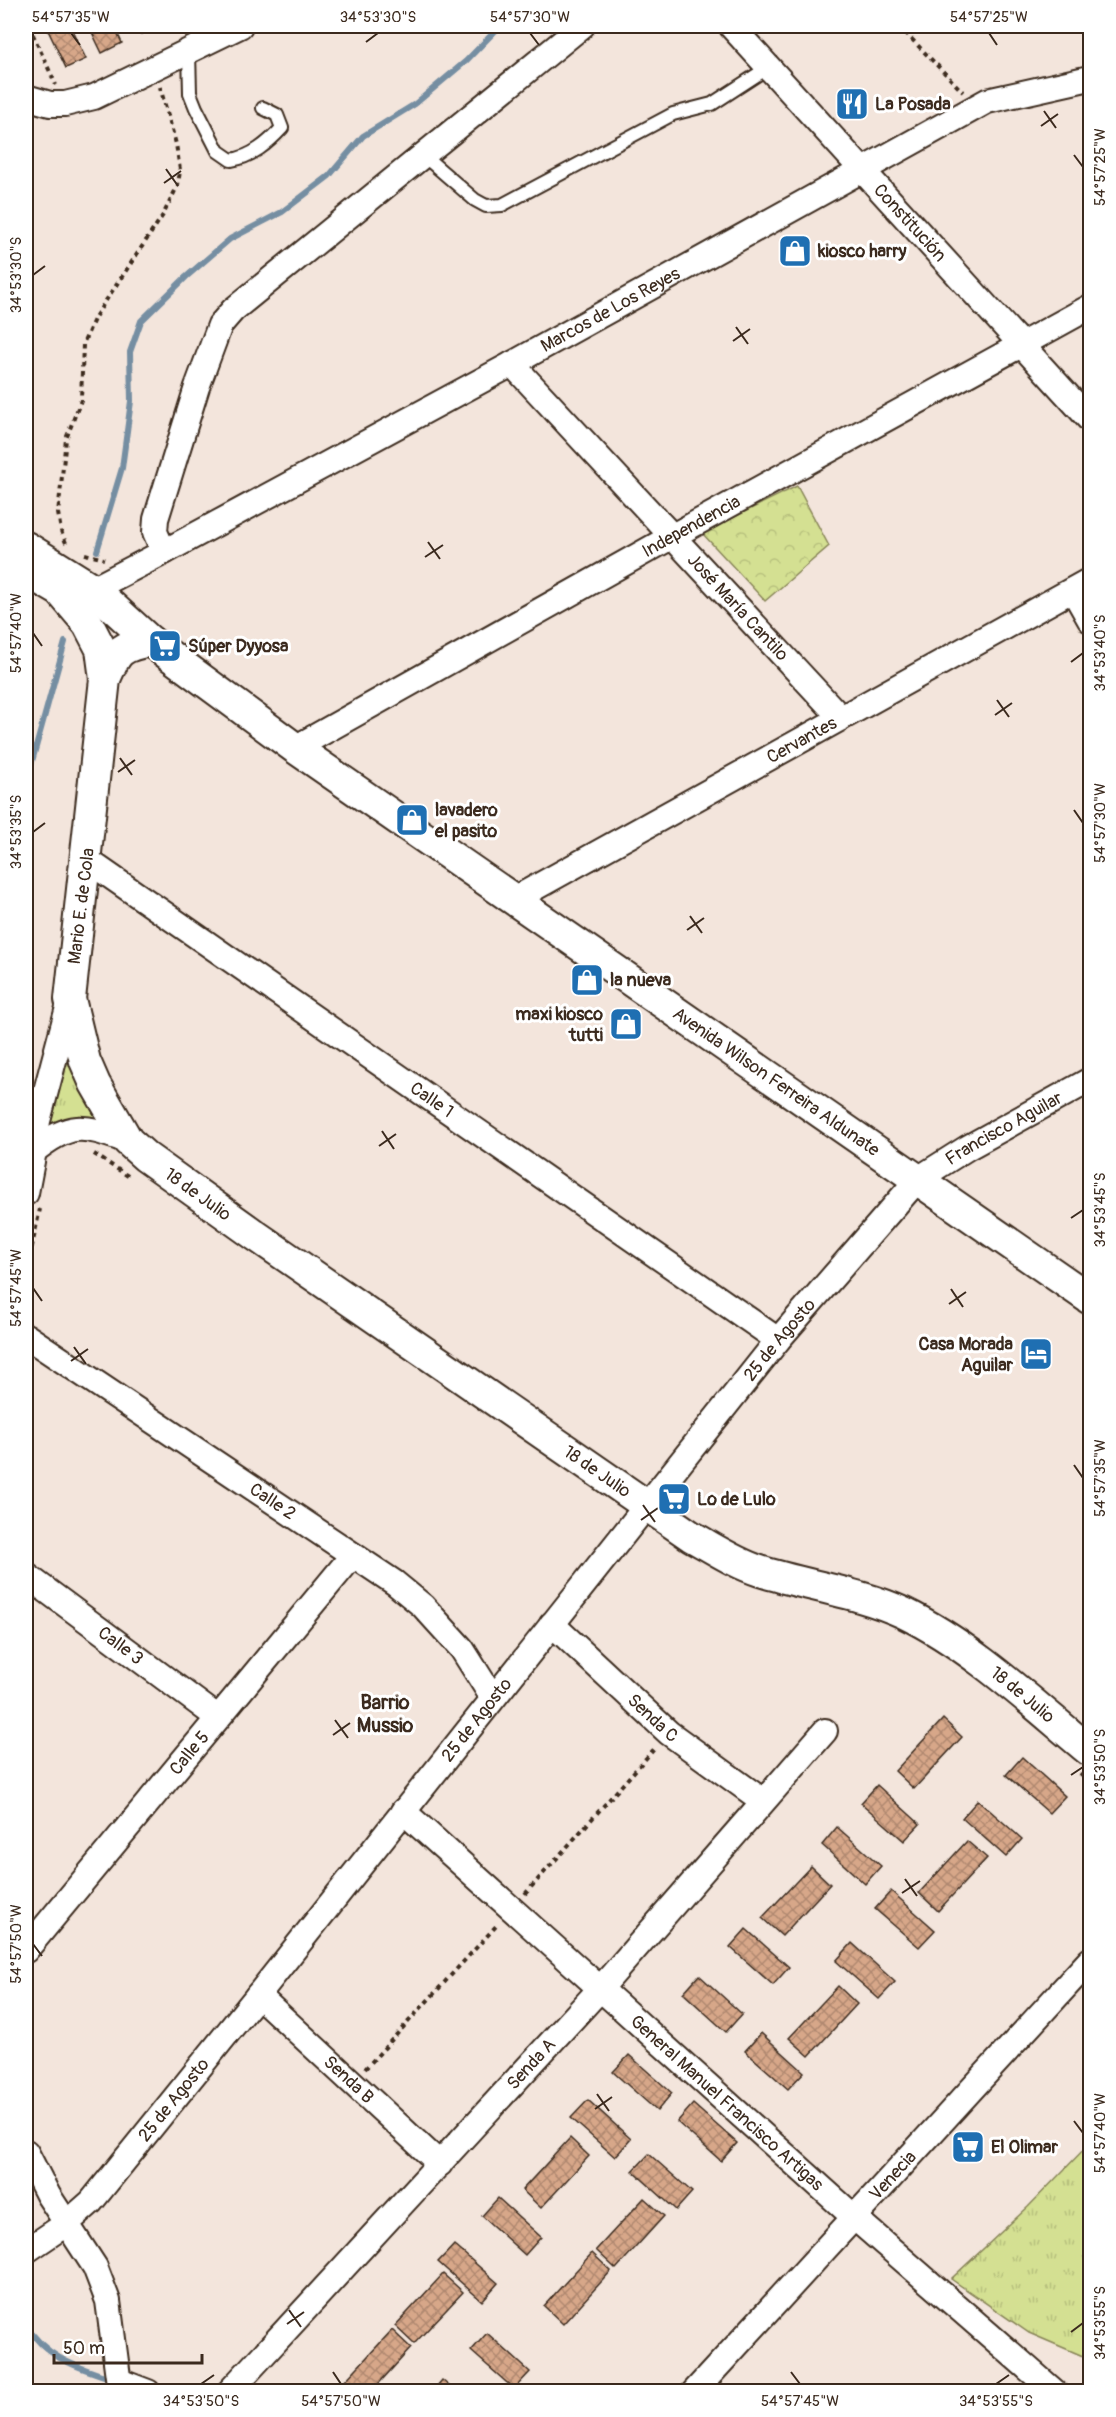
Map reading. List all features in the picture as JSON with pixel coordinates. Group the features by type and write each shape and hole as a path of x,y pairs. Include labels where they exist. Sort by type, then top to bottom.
{"street":[{"path":"26,97 50,104 65,104 94,97 240,26"},
{"path":"164,552 155,532 156,519 197,387 220,325 233,310 582,26"},
{"name":"Constitución","path":"731,26 1024,344 1090,420"},
{"name":"Marcos de Los Reyes","path":"60,591 93,588 164,552 512,364 987,101 1090,78"},
{"name":"Independencia","path":"295,748 671,537 1090,307"},
{"name":"José María Cantilo","path":"512,364 841,718"},
{"path":"42,556 60,591 88,624 101,649 105,679"},
{"name":"Marcos de Los Reyes","path":"42,556 78,569 110,573 138,565"},
{"name":"Avenida Wilson Ferreira Aldunate","path":"42,556 93,588 150,641 295,748 1090,1299"},
{"path":"1082,585 1090,620"},
{"name":"Cervantes","path":"513,900 1082,585"},
{"name":"Mario E. de Cola","path":"26,1193 38,1120 70,999 105,679 114,659 126,646 150,641"},
{"name":"Calle 1","path":"87,860 778,1340"},
{"name":"18 de Julio","path":"70,999 85,1061 95,1084 128,1142"},
{"name":"Francisco Aguilar","path":"918,1179 967,1148 1090,1080"},
{"name":"18 de Julio","path":"34,1151 53,1136 72,1129 93,1129 128,1142 227,1216 691,1536 733,1560 758,1570 876,1602 912,1618 960,1646 1090,1751"},
{"name":"25 de Agosto","path":"26,2251 66,2224 91,2202 778,1340 918,1179"},
{"name":"Calle 2","path":"26,1336 395,1583 423,1606 462,1649 493,1698"},
{"name":"Calle 5","path":"26,1950 352,1555"},
{"name":"Calle 3","path":"26,1575 217,1717"},
{"name":"Senda C","path":"552,1624 669,1733 763,1801"},
{"name":"Senda A","path":"229,2391 600,1989 825,1731"},
{"name":"General Manuel Francisco Artigas","path":"403,1811 855,2218 1055,2391"},
{"name":"Venecia","path":"694,2391 1090,1960"},
{"name":"Senda B","path":"258,1995 440,2164"},
{"path":"26,2152 66,2224 95,2267 108,2301 120,2386 148,2391"}],"lane":[{"path":"189,51 190,93 206,132 218,151 231,160 244,158 270,141 282,128 277,115 263,108"},
{"path":"423,155 475,200 486,206 502,205 673,114 712,104 769,67"}],"path":[{"path":"29,26 65,104"},
{"path":"898,26 977,107"},
{"path":"42,556 66,544 58,513 66,439 81,400 83,344 95,317 163,215 178,185 180,170 176,144 154,68"},
{"path":"77,551 107,560"}],"green space":[{"path":"797,486 829,546 765,601 702,533"},
{"path":"69,1023 108,1125 77,1118 46,1125"},
{"path":"1090,2143 1090,2359 1029,2333 951,2279 1028,2207"}],"building":[{"path":"46,26 70,26 86,59 66,68"},
{"path":"89,26 114,26 122,43 102,53"},
{"path":"137,26 159,26 141,34"},
{"path":"943,1719 962,1737 914,1789 895,1771"},
{"path":"1022,1757 1065,1796 1049,1813 1006,1775"},
{"path":"877,1785 920,1824 904,1841 861,1803"},
{"path":"978,1800 1022,1839 1006,1857 962,1818"},
{"path":"837,1827 881,1866 865,1884 822,1845"},
{"path":"967,1841 987,1858 938,1911 919,1893"},
{"path":"811,1866 830,1884 782,1936 762,1918"},
{"path":"891,1891 935,1930 919,1947 875,1909"},
{"path":"746,1929 789,1967 773,1985 730,1947"},
{"path":"852,1943 895,1982 879,1999 836,1961"},
{"path":"699,1975 742,2014 726,2032 683,1993"},
{"path":"838,1986 857,2004 809,2056 789,2038"},
{"path":"761,2033 804,2072 788,2089 745,2051"},
{"path":"629,2055 672,2093 657,2111 613,2072"},
{"path":"588,2100 631,2139 615,2157 571,2118"},
{"path":"693,2104 737,2143 721,2161 677,2122"},
{"path":"570,2138 589,2156 541,2208 522,2190"},
{"path":"649,2154 692,2192 676,2210 633,2171"},
{"path":"498,2198 541,2237 525,2255 482,2216"},
{"path":"644,2198 664,2216 616,2269 596,2250"},
{"path":"454,2245 498,2283 482,2301 438,2262"},
{"path":"592,2253 611,2271 563,2324 544,2306"},
{"path":"443,2274 463,2292 414,2344 395,2326"},
{"path":"392,2330 411,2348 371,2392 354,2392 344,2382"},
{"path":"487,2333 530,2372 514,2389 471,2351"},
{"path":"442,2380 456,2392 432,2392"}],"waterway":[{"path":"97,551 122,468 131,401 130,352 141,321 186,277 230,239 282,212 329,176 363,136 415,104 466,61 500,26"},
{"path":"26,798 31,765 65,642"},
{"path":"26,2325 53,2354 113,2379"}],"place":[{"name":"La Posada","path":"852,104"},
{"name":"kiosco harry","path":"795,251"},
{"name":"Súper Dyyosa","path":"165,646"},
{"name":"lavadero el pasito","path":"412,820"},
{"name":"la nueva","path":"587,980"},
{"name":"maxi kiosco tutti","path":"626,1024"},
{"name":"Casa Morada Aguilar","path":"1036,1354"},
{"name":"Lo de Lulo","path":"674,1499"},
{"name":"El Olimar","path":"968,2147"}],"district":[{"name":"Barrio Mussio","path":"385,1714"}]}
